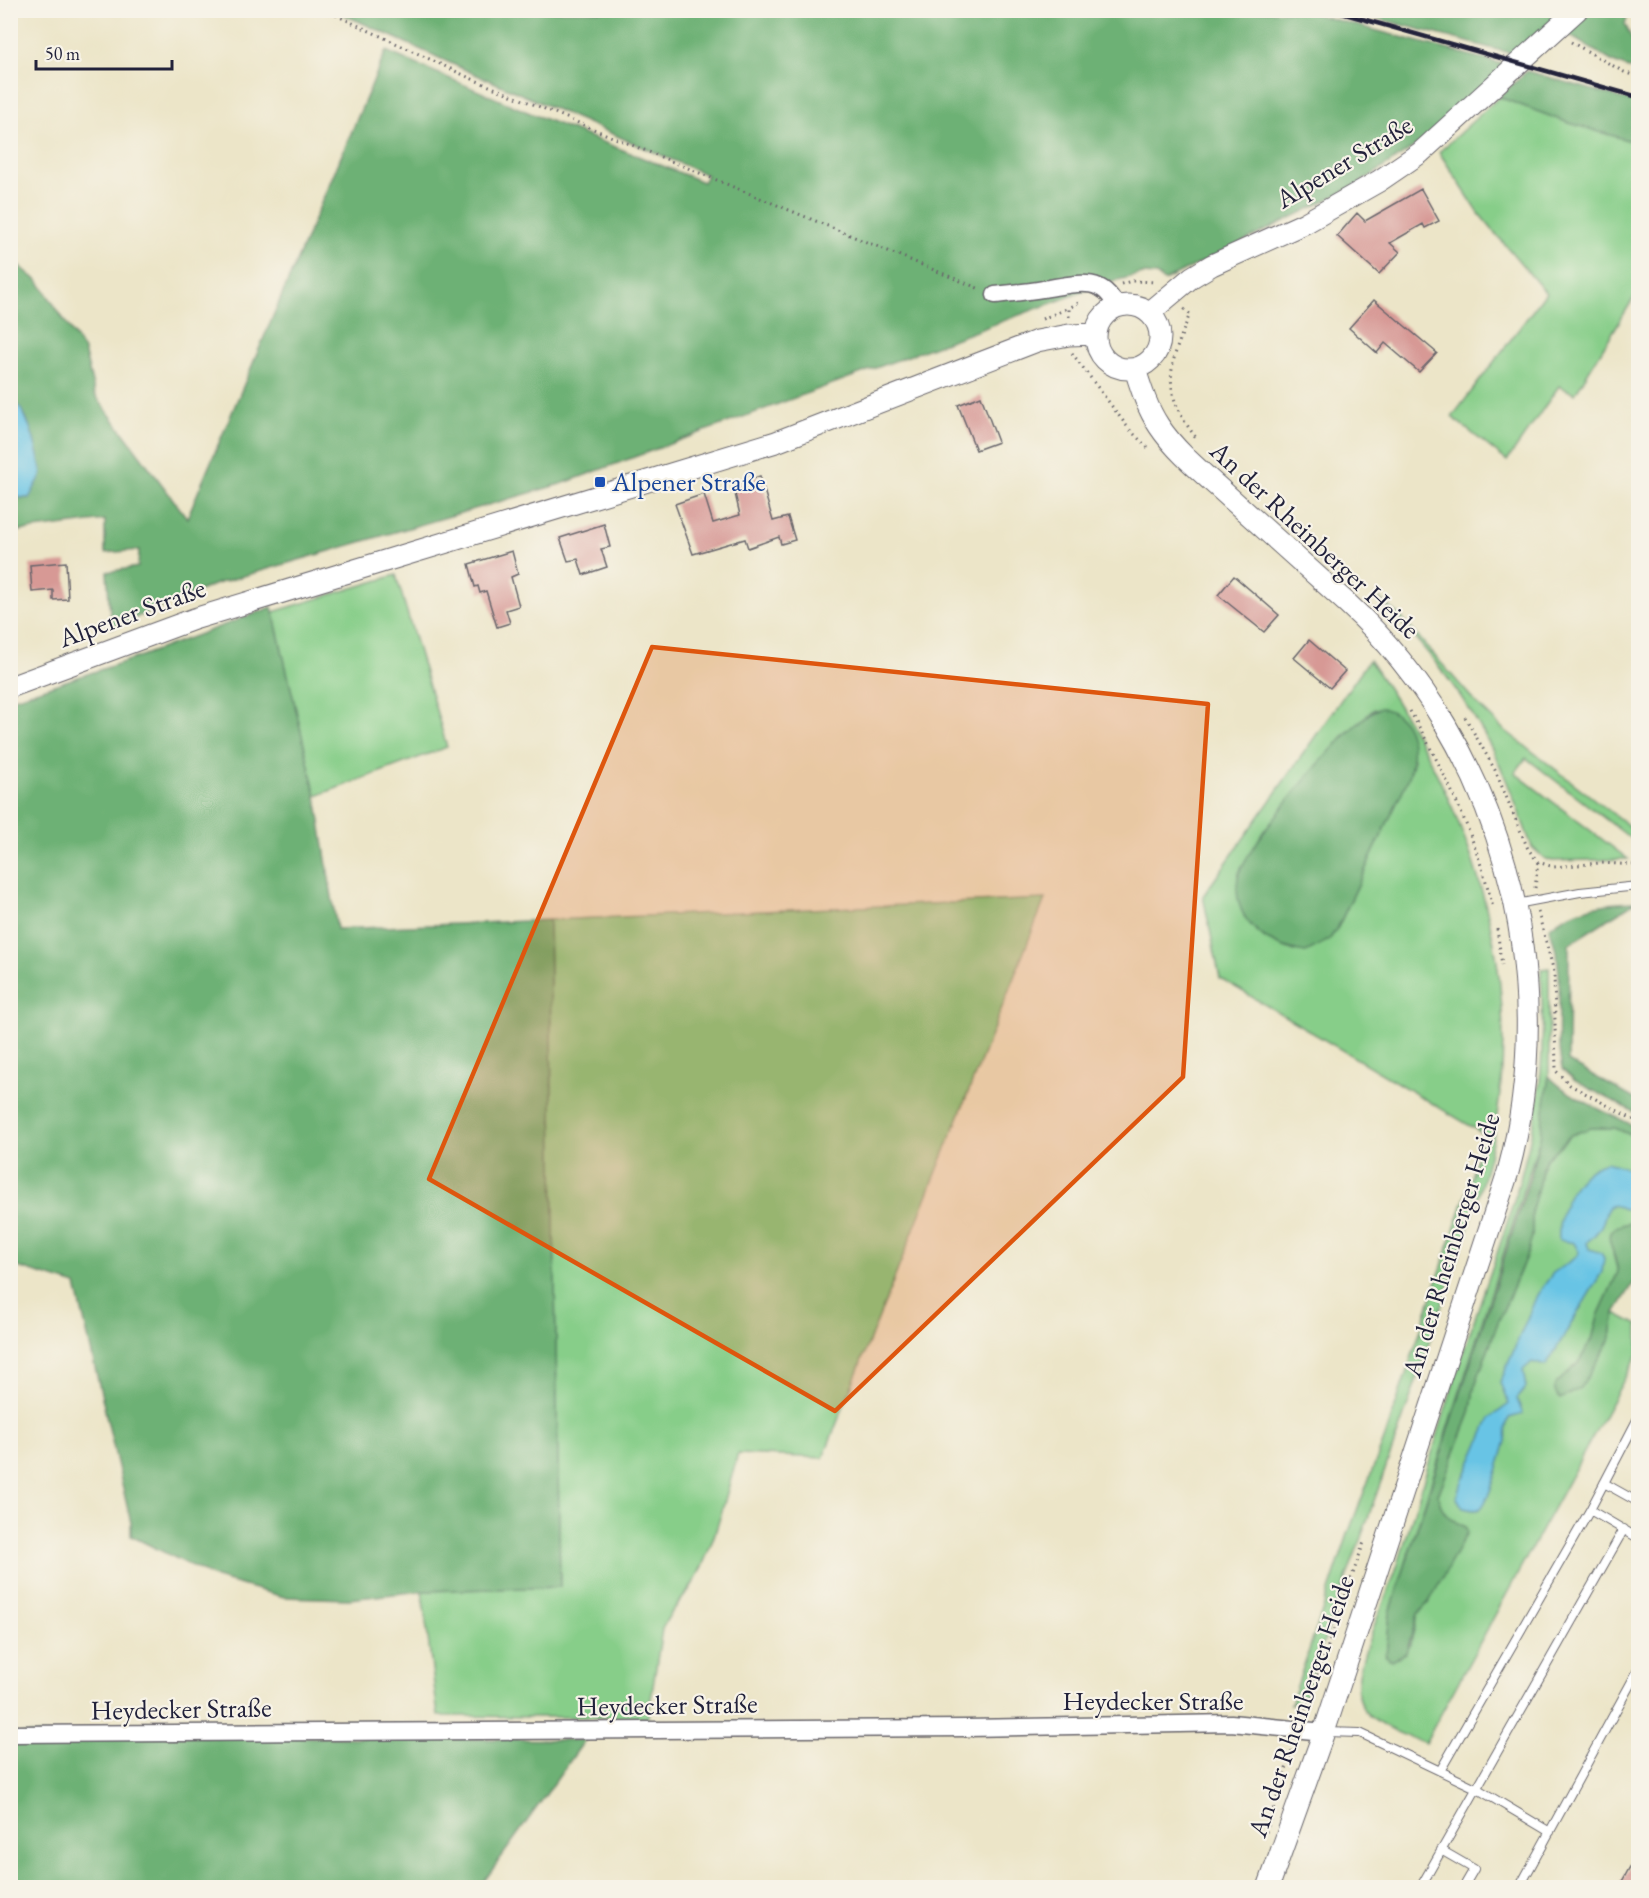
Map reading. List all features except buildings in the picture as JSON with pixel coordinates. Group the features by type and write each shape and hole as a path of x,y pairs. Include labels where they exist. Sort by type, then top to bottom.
{"street":[{"name":"Alpener Straße","path":"1149,313 1192,277 1212,265 1305,223 1379,181 1420,153 1577,10"},
{"path":"996,295 1082,283 1105,290 1112,295 1116,307"},
{"path":"1133,305 1149,313 1160,330 1158,349 1153,358 1135,369 1116,367 1107,362 1100,354 1096,334 1102,318 1116,307 1133,305"},
{"name":"Alpener Straße","path":"10,687 194,620 776,442 1037,341 1069,335 1096,334"},
{"name":"An der Rheinberger Heide","path":"1135,369 1151,412 1177,450 1365,621 1408,670 1450,735 1476,785 1526,901 1528,1031 1524,1105 1515,1149 1324,1732 1268,1887"},
{"name":"Heydecker Straße","path":"10,1734 78,1736 1232,1723 1324,1732"}],"lane":[{"path":"1526,901 1638,886"},
{"path":"1440,1771 1590,1510 1638,1418"},
{"path":"1604,1484 1638,1502"},
{"path":"1590,1510 1638,1538"},
{"path":"1420,1887 1624,1529"},
{"path":"1520,1887 1638,1670"},
{"path":"1324,1732 1360,1733 1476,1788 1550,1832"},
{"path":"1441,1850 1474,1869 1463,1887"}],"path":[{"path":"324,10 470,78 996,295"},
{"path":"1554,32 1624,72 1638,77"},
{"path":"1105,290 1069,308 1069,335 1073,357 1129,429 1152,452"},
{"path":"1408,708 1449,782 1471,834 1494,917"},
{"path":"1538,862 1526,901 1553,966 1556,1071 1570,1085 1638,1122"},
{"path":"1497,928 1503,977"},
{"path":"1262,1842 1365,1540"}],"highlighted area":[{"path":"652,647 1208,704 1183,1077 835,1411 429,1179"}],"green space":[{"path":"1593,10 1629,11 1625,24 1638,52 1638,72 1613,62 1567,34"},
{"path":"336,11 1303,11 1506,65 1436,132 1357,185 1164,281 1156,275 1143,274 1109,282 564,483 216,584 111,628 107,572 138,567 139,550 105,553 105,520 11,532 11,497 29,498 33,457 31,432 27,419 11,397 11,259 39,282 84,350 95,395 187,518 386,51 530,113 703,182 707,175"},
{"path":"1349,11 1565,11 1517,55"},
{"path":"1527,71 1638,103 1638,143 1566,122 1499,97"},
{"path":"1499,97 1566,122 1638,143 1638,291 1575,394 1559,386 1507,461 1452,417 1546,293 1480,215 1439,152"},
{"path":"396,575 447,747 316,796 273,612"},
{"path":"1375,595 1400,616 1478,705 1502,728 1638,833 1638,844 1526,758 1515,773 1628,859 1552,861 1544,858 1532,847 1499,764 1470,710 1441,669"},
{"path":"272,607 316,796 337,929 549,920 560,1587 422,1591 349,1599 284,1597 216,1578 131,1536 131,1523 76,1285 11,1265 11,699 136,658"},
{"path":"1369,660 1403,711 1432,765 1458,821 1478,879 1493,938 1501,998 1502,1060 1491,1148 1469,1226 1304,1698 1291,1704 1348,1534 1385,1437 1484,1134 1220,978 1203,896","holes":["1374,709 1414,760 1409,777 1338,927 1329,940 1294,951 1264,938 1238,876 1263,832 1344,735"]},
{"path":"1382,708 1401,718 1410,735 1412,756 1409,777 1338,927 1329,940 1306,952 1278,944 1255,929 1246,919 1240,907 1237,893 1238,877 1244,862 1279,812 1327,755 1369,714"},
{"path":"1045,899 823,1458 738,1454 707,1556 691,1587 662,1629 648,1718 438,1716 422,1591 560,1587 549,920"},
{"path":"1635,902 1569,944 1568,1061 1638,1101 1638,1114 1575,1081 1562,1069 1559,1051 1558,964 1549,928 1568,915 1589,907"},
{"path":"1549,968 1549,1076 1540,1138 1390,1613 1386,1657 1410,1646 1418,1614 1429,1602 1466,1527 1447,1515 1438,1495 1470,1413 1474,1388 1532,1236 1532,1209 1545,1160 1571,1135 1591,1128 1615,1128 1638,1138 1638,1222 1633,1223 1613,1254 1618,1272 1598,1316 1592,1340 1578,1363 1555,1385 1610,1341 1615,1313 1638,1325 1638,1354 1425,1743 1395,1732 1375,1721 1361,1705 1358,1681 1361,1664 1399,1561 1457,1371 1524,1166 1537,1105 1541,1071 1541,969"},
{"path":"1549,1076 1567,1091 1638,1128 1638,1138 1615,1128 1591,1128 1571,1135 1545,1160 1532,1209 1532,1236 1528,1252 1498,1322 1474,1388 1470,1413 1438,1495 1444,1511 1456,1522 1466,1527 1467,1533 1429,1602 1418,1614 1406,1653 1391,1661 1386,1657 1390,1613 1531,1174 1540,1138"},
{"path":"1638,1222 1638,1276 1615,1313 1610,1341 1581,1388 1560,1399 1555,1391 1555,1385 1578,1363 1592,1340 1598,1316 1618,1272 1610,1244 1610,1232 1624,1224"},
{"path":"11,1734 585,1740 480,1887 11,1888"}],"water":[{"path":"11,397 28,423 42,474 29,498 11,497"},
{"path":"1606,1162 1630,1169 1638,1177 1638,1206 1624,1209 1617,1206 1609,1207 1600,1228 1587,1242 1589,1249 1601,1253 1604,1258 1602,1272 1546,1366 1532,1362 1523,1370 1526,1388 1517,1399 1523,1414 1509,1418 1506,1427 1506,1441 1488,1496 1479,1509 1463,1508 1457,1498 1458,1491 1490,1418 1509,1404 1500,1383 1537,1295 1553,1273 1576,1257 1579,1252 1574,1243 1559,1240 1561,1216 1565,1204 1577,1182 1595,1167"}],"railway":[{"path":"1331,10 1638,97"}],"place":[{"name":"Alpener Straße","path":"600,482"}]}
